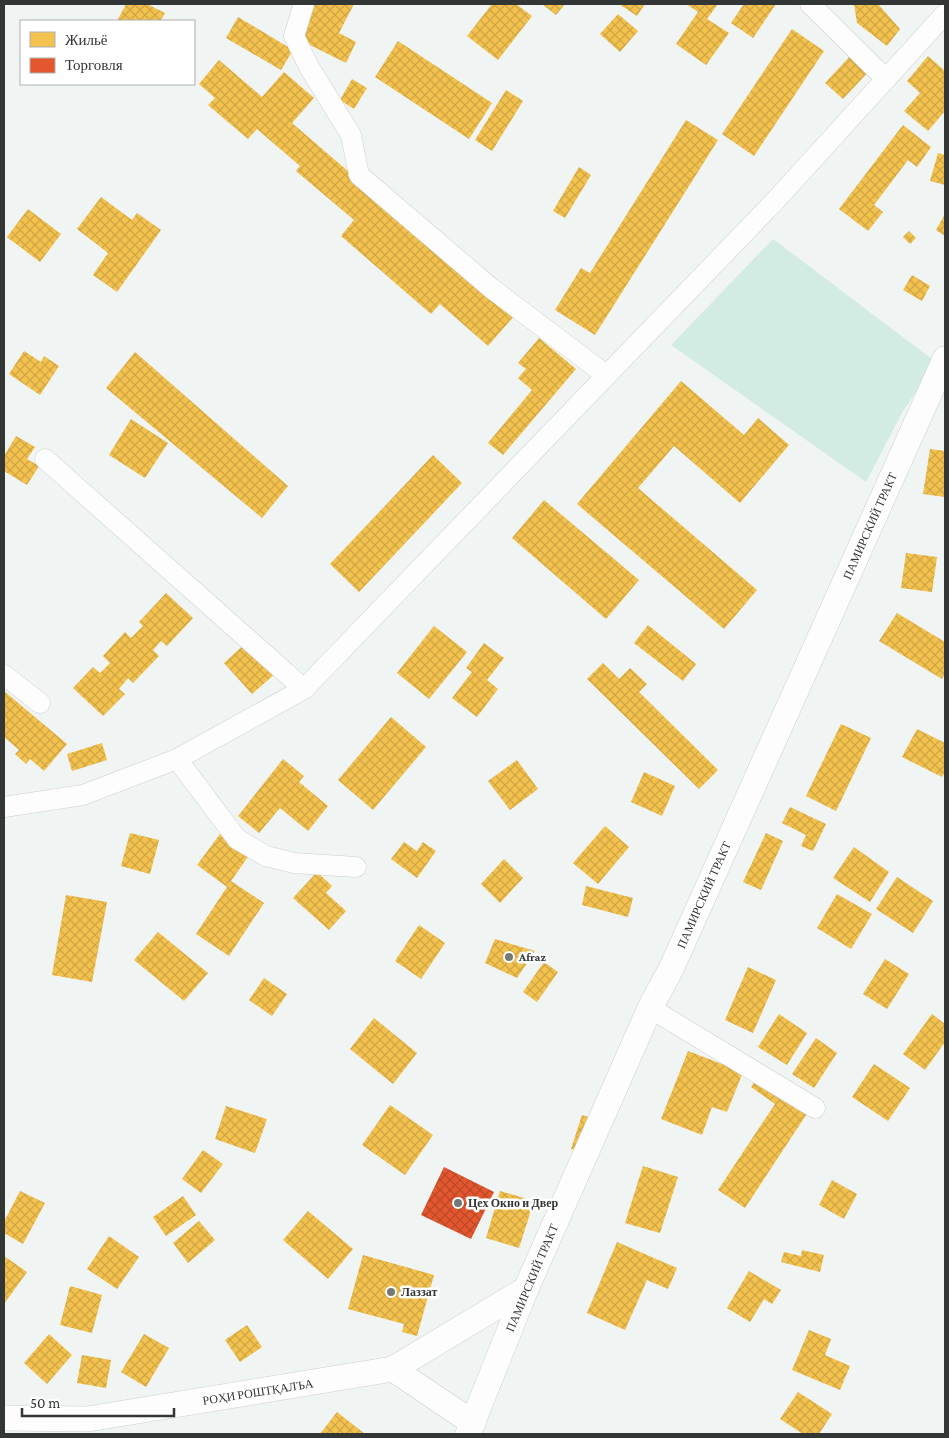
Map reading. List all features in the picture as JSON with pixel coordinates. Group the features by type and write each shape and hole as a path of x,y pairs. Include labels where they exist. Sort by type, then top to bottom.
{"main road":[{"name":"ПАМИРСКИЙ ТРАКТ","path":"471,1429 526,1289 650,1008 671,969 945,358"},
{"name":"РОҲИ РОШТҚАЛЪА","path":"4,1418 88,1420 393,1370 526,1289"},
{"path":"393,1370 471,1429"}],"street":[{"path":"304,4 294,36 309,67 351,135 359,175 491,288 606,375"},
{"path":"810,4 886,79"},
{"path":"4,807 83,795 177,759 304,689 776,201 945,14"},
{"path":"45,458 304,689"},
{"path":"4,675 40,703"},
{"path":"177,759 237,839 266,856 294,863 356,867"},
{"path":"650,1008 815,1108"}],"green space":[{"path":"773,239 936,362 903,411 866,482 671,345"}],"building: Жильё":[{"path":"126,4 147,4 165,13 161,20 118,20"},
{"path":"310,4 354,4 339,33 356,42 346,63 300,40 310,19 304,16"},
{"path":"492,4 516,4 532,16 498,60 467,36"},
{"path":"542,4 565,4 556,15"},
{"path":"619,4 645,4 637,16"},
{"path":"686,4 718,4 707,19 729,33 706,65 676,44 698,12"},
{"path":"744,4 776,4 753,38 731,23"},
{"path":"854,4 878,4 900,29 887,46 857,23"},
{"path":"618,14 638,31 620,52 600,34"},
{"path":"238,17 293,50 281,70 226,38"},
{"path":"792,29 824,51 754,156 722,134"},
{"path":"398,41 492,103 469,139 375,77"},
{"path":"853,53 871,69 843,99 825,83"},
{"path":"928,56 945,71 945,111 928,131 904,111 920,93 907,81"},
{"path":"219,60 262,97 284,72 314,98 292,123 515,315 488,346 440,304 431,314 341,236 354,220 296,171 300,166 257,129 248,139 208,105 215,98 199,84"},
{"path":"352,79 367,88 354,109 340,100"},
{"path":"506,90 523,101 492,151 475,140"},
{"path":"686,120 718,140 595,335 555,310 581,268 590,273"},
{"path":"903,125 931,147 917,167 908,160 874,205 883,212 868,231 839,209"},
{"path":"938,153 945,155 945,185 930,181"},
{"path":"579,167 591,175 565,218 553,211"},
{"path":"101,197 132,220 137,213 161,230 117,292 93,275 108,253 77,229"},
{"path":"28,209 61,234 40,262 7,237"},
{"path":"945,214 945,236 936,230"},
{"path":"909,231 916,238 910,244 903,237"},
{"path":"912,275 930,286 922,301 903,290"},
{"path":"539,338 576,369 503,455 488,443 532,390 518,378 526,369 518,363"},
{"path":"24,351 41,362 44,356 59,366 40,395 9,374"},
{"path":"135,352 288,486 262,518 106,388"},
{"path":"681,381 744,435 758,418 789,445 740,503 674,446 638,488 757,590 724,629 577,504"},
{"path":"131,419 168,443 145,478 109,455"},
{"path":"16,436 35,447 27,459 39,466 27,485 4,471 4,456"},
{"path":"930,449 945,451 945,497 923,494"},
{"path":"433,455 462,483 359,592 330,564"},
{"path":"544,500 639,580 606,619 512,538"},
{"path":"906,553 937,557 932,592 901,588"},
{"path":"166,593 193,618 167,646 161,641 153,650 159,656 133,683 128,678 119,689 125,694 103,716 73,688 93,667 100,673 110,663 103,656 125,632 131,638 143,626 139,622"},
{"path":"897,613 945,642 945,673 942,679 879,641"},
{"path":"648,625 696,664 683,681 634,643"},
{"path":"434,626 467,652 429,699 397,673"},
{"path":"248,641 276,673 252,694 224,663"},
{"path":"484,643 504,658 487,680 498,689 477,717 452,698 472,672 466,668"},
{"path":"603,663 619,679 630,668 647,684 639,692 718,770 699,789 587,679"},
{"path":"4,691 67,744 44,771 30,759 26,764 15,754 19,750 4,737"},
{"path":"391,717 426,747 373,810 338,780"},
{"path":"841,724 871,738 836,811 806,796"},
{"path":"917,729 945,743 945,771 942,777 902,757"},
{"path":"102,743 107,760 72,771 67,754"},
{"path":"283,759 304,776 299,782 328,806 308,831 280,808 259,833 238,816"},
{"path":"517,760 538,789 510,810 488,781"},
{"path":"644,772 675,786 662,816 631,802"},
{"path":"790,807 826,824 813,851 801,846 806,835 782,823"},
{"path":"605,826 629,847 598,884 573,863"},
{"path":"223,830 252,851 231,881 264,903 229,956 196,934 227,887 197,865"},
{"path":"130,833 159,840 150,874 121,866"},
{"path":"766,833 783,841 761,890 743,882"},
{"path":"404,842 417,851 423,842 436,851 417,878 391,859"},
{"path":"854,847 889,872 870,902 833,878"},
{"path":"504,859 523,878 500,903 481,884"},
{"path":"317,872 332,886 326,893 346,911 329,930 293,898"},
{"path":"897,877 933,901 913,933 876,909"},
{"path":"586,886 633,898 628,917 582,905"},
{"path":"837,894 872,914 851,949 817,928"},
{"path":"66,895 107,902 92,982 52,975"},
{"path":"419,925 445,943 421,979 395,961"},
{"path":"158,932 208,973 184,1001 134,960"},
{"name":"Afraz","path":"495,939 535,951 517,978 485,963"},
{"path":"885,959 909,974 887,1009 863,994"},
{"path":"544,962 558,972 537,1002 523,992"},
{"path":"748,967 776,980 753,1033 725,1020"},
{"path":"264,978 287,994 272,1016 249,1000"},
{"path":"779,1014 807,1033 787,1065 758,1047"},
{"path":"932,1014 945,1024 945,1042 925,1070 903,1054"},
{"path":"374,1018 417,1053 393,1084 350,1049"},
{"path":"816,1038 837,1053 814,1088 792,1074"},
{"path":"688,1051 743,1072 727,1112 712,1107 702,1135 661,1119"},
{"path":"874,1064 910,1088 888,1121 852,1097"},
{"path":"759,1075 810,1109 745,1208 718,1190 775,1104 751,1087"},
{"path":"390,1105 433,1135 405,1175 362,1145"},
{"path":"226,1106 267,1119 255,1153 215,1139"},
{"path":"582,1115 595,1119 585,1153 571,1149"},
{"path":"203,1150 223,1164 201,1193 182,1179"},
{"path":"643,1166 678,1177 660,1233 625,1223"},
{"path":"832,1180 857,1194 844,1219 819,1205"},
{"path":"20,1191 45,1203 23,1244 4,1233 4,1222"},
{"path":"500,1191 534,1201 519,1248 486,1238"},
{"path":"183,1196 196,1215 166,1236 153,1217"},
{"path":"308,1211 353,1249 328,1279 283,1240"},
{"path":"199,1221 215,1240 188,1263 173,1243"},
{"path":"109,1236 139,1257 117,1289 87,1269"},
{"path":"617,1242 677,1268 668,1289 647,1280 625,1330 587,1313"},
{"path":"802,1250 824,1255 820,1272 781,1262 784,1252 801,1256"},
{"name":"Лаззат","path":"363,1255 434,1275 417,1336 402,1332 404,1324 348,1309"},
{"path":"4,1256 27,1272 4,1304"},
{"path":"749,1271 781,1290 772,1304 764,1299 750,1322 727,1308"},
{"path":"70,1286 102,1295 92,1333 60,1325"},
{"path":"247,1325 262,1347 240,1362 225,1340"},
{"path":"809,1330 831,1339 825,1355 850,1366 840,1390 792,1370"},
{"path":"49,1334 72,1355 47,1384 24,1363"},
{"path":"144,1334 169,1348 146,1387 121,1372"},
{"path":"82,1355 111,1360 106,1388 77,1383"},
{"path":"798,1392 832,1414 819,1434 803,1434 780,1419"},
{"path":"337,1412 365,1434 320,1434"}],"building: Торговля":[{"name":"Цех Окно и Двер","path":"444,1167 494,1192 471,1239 421,1215"}],"place":[{"name":"Afraz","path":"509,957"},
{"name":"Цех Окно и Двер","path":"458,1203"},
{"name":"Лаззат","path":"391,1292"}]}
